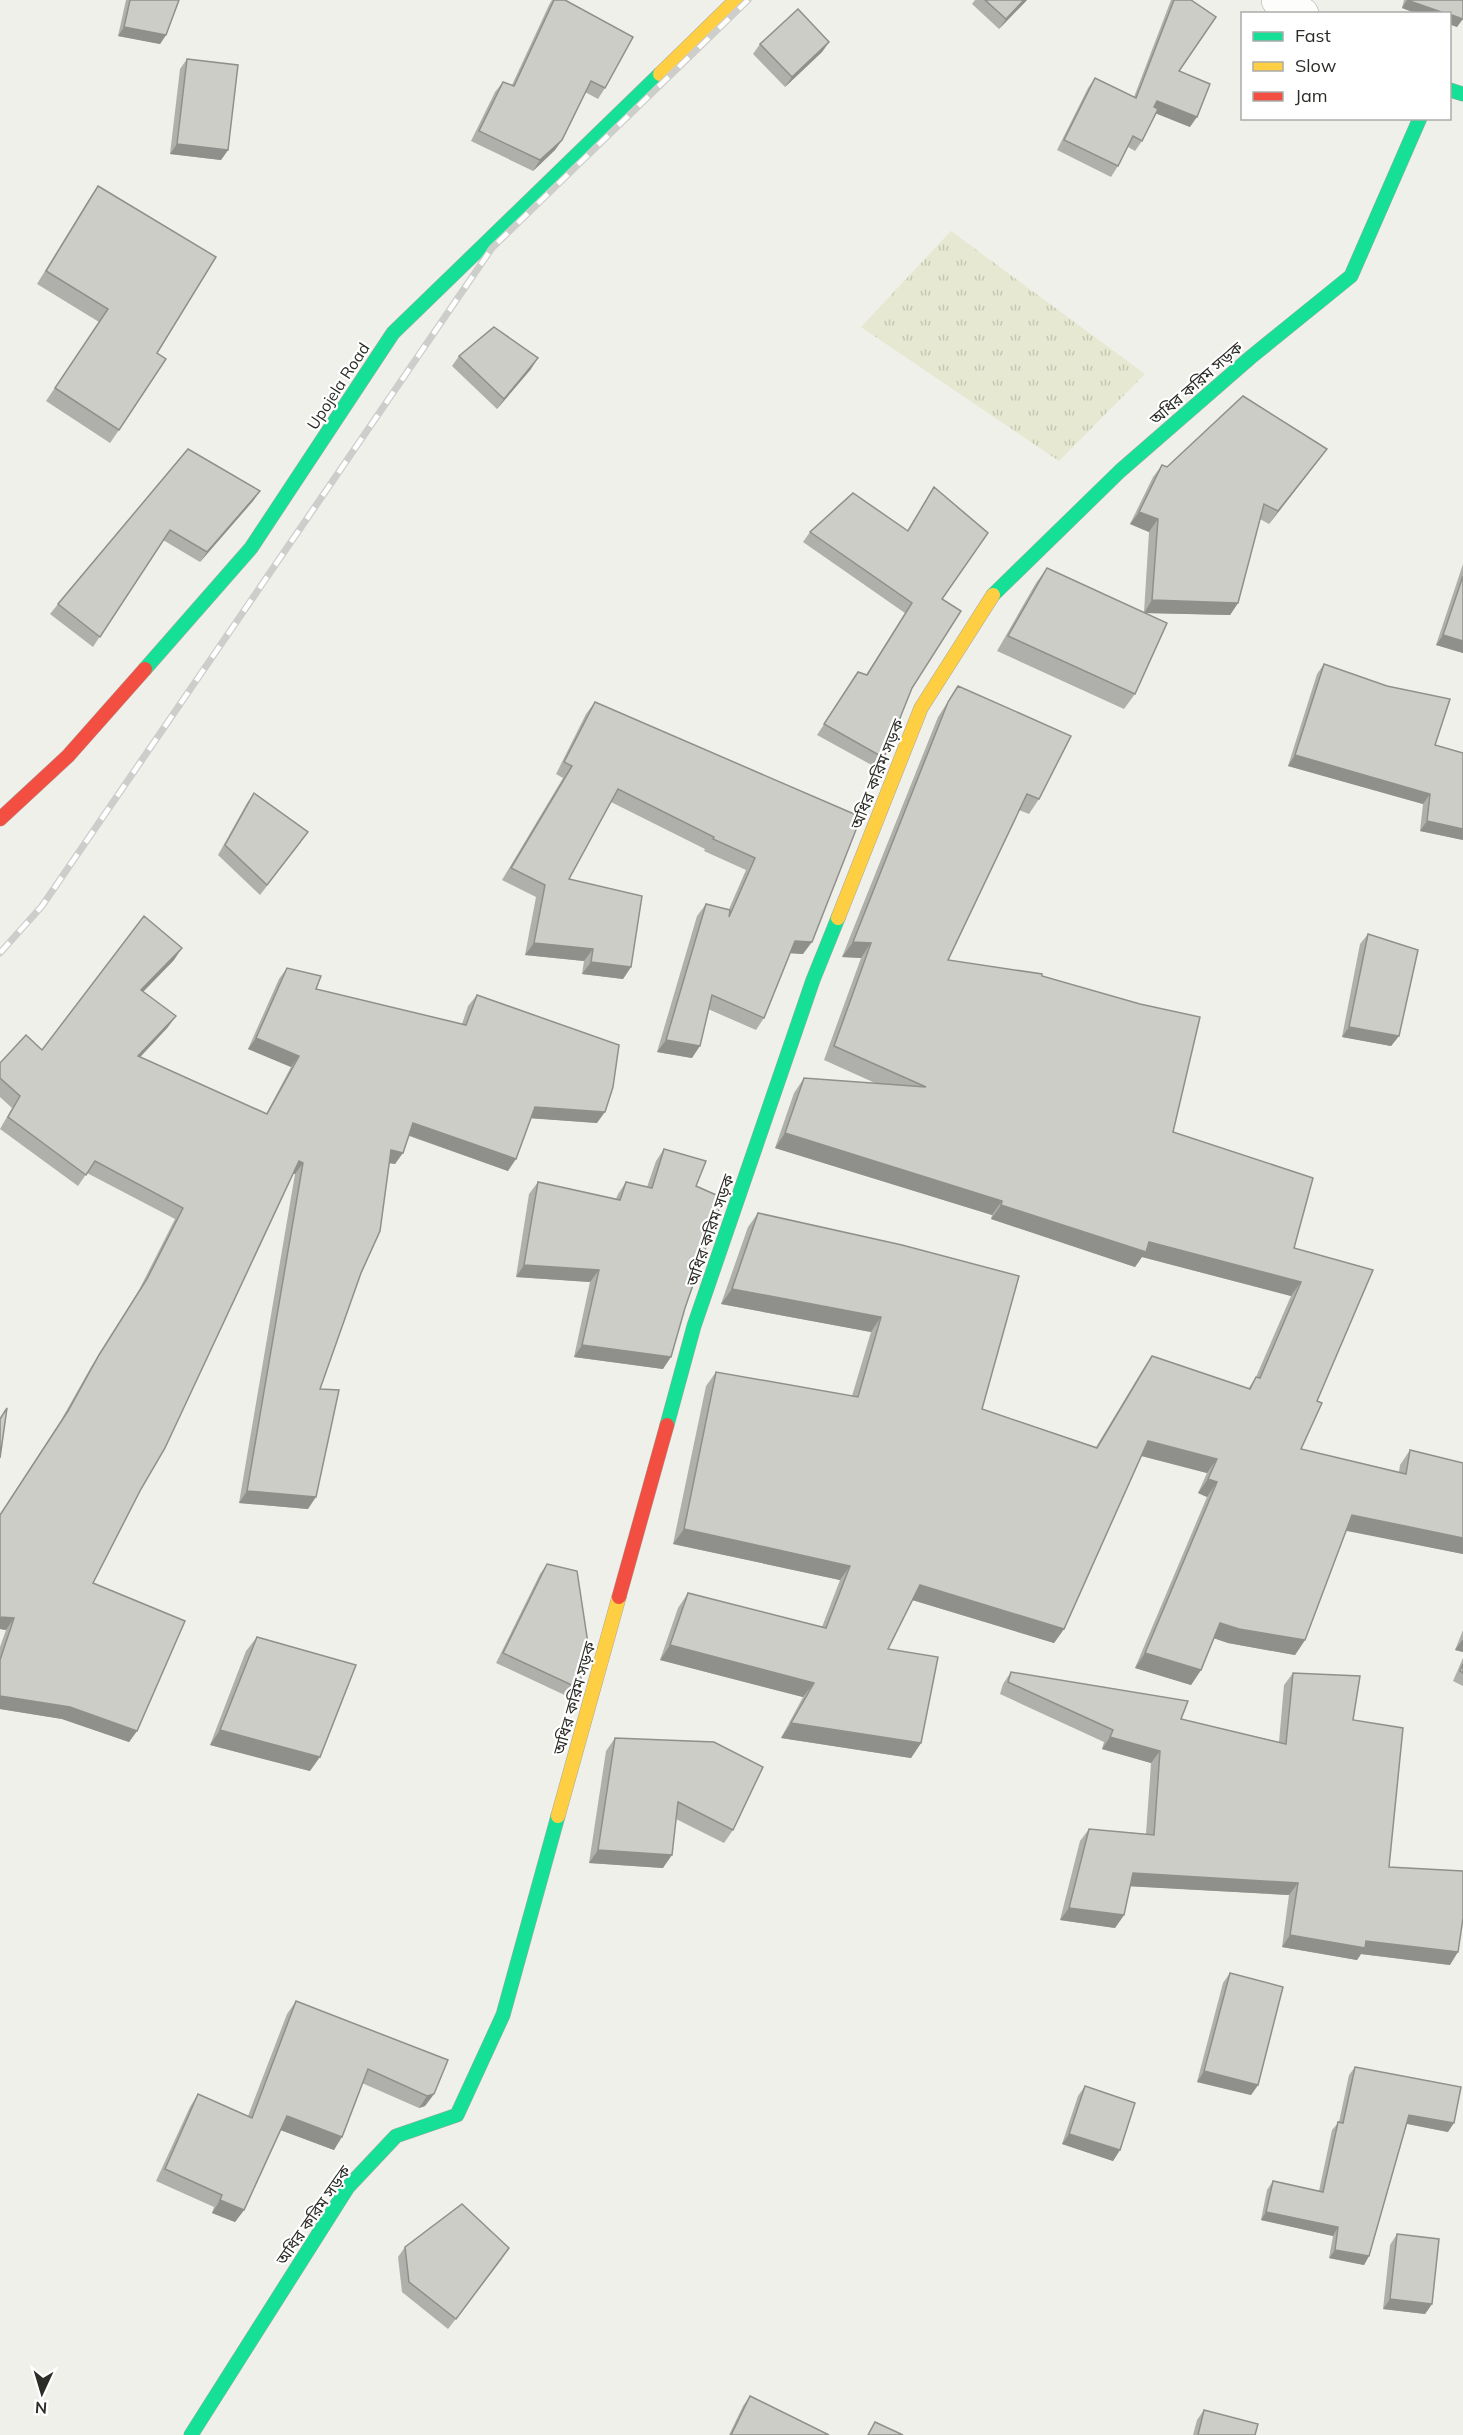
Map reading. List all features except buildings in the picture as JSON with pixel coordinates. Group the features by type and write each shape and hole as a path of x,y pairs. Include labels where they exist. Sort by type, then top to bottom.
{"main road":[{"name":"Upojela Road","path":"0,819 68,756 251,548 393,333 736,0"},
{"name":"অধির করিম সড়ক","path":"191,2435 348,2187 396,2136 457,2115 503,2015 694,1326 813,980 921,708 993,595 1120,471 1251,357 1351,276 1419,120"}],"street":[{"path":"1278,0 1299,12"}],"green space":[{"path":"951,231 1145,374 1059,461 861,327"}],"railway":[{"path":"0,953 42,906 492,248 748,0"}],"traffic: fast":[{"path":"145,669 251,548 393,333 660,74"},
{"path":"1451,90 1463,94"},
{"path":"993,595 1120,471 1251,357 1351,276 1419,120"},
{"path":"667,1425 694,1326 813,980 838,918"},
{"path":"191,2435 348,2187 396,2136 457,2115 503,2015 558,1816"}],"traffic: slow":[{"path":"660,74 736,0"},
{"path":"838,918 921,708 993,595"},
{"path":"558,1816 619,1597"}],"traffic: jam":[{"path":"0,819 68,756 145,669"},
{"path":"619,1597 667,1425"}]}
